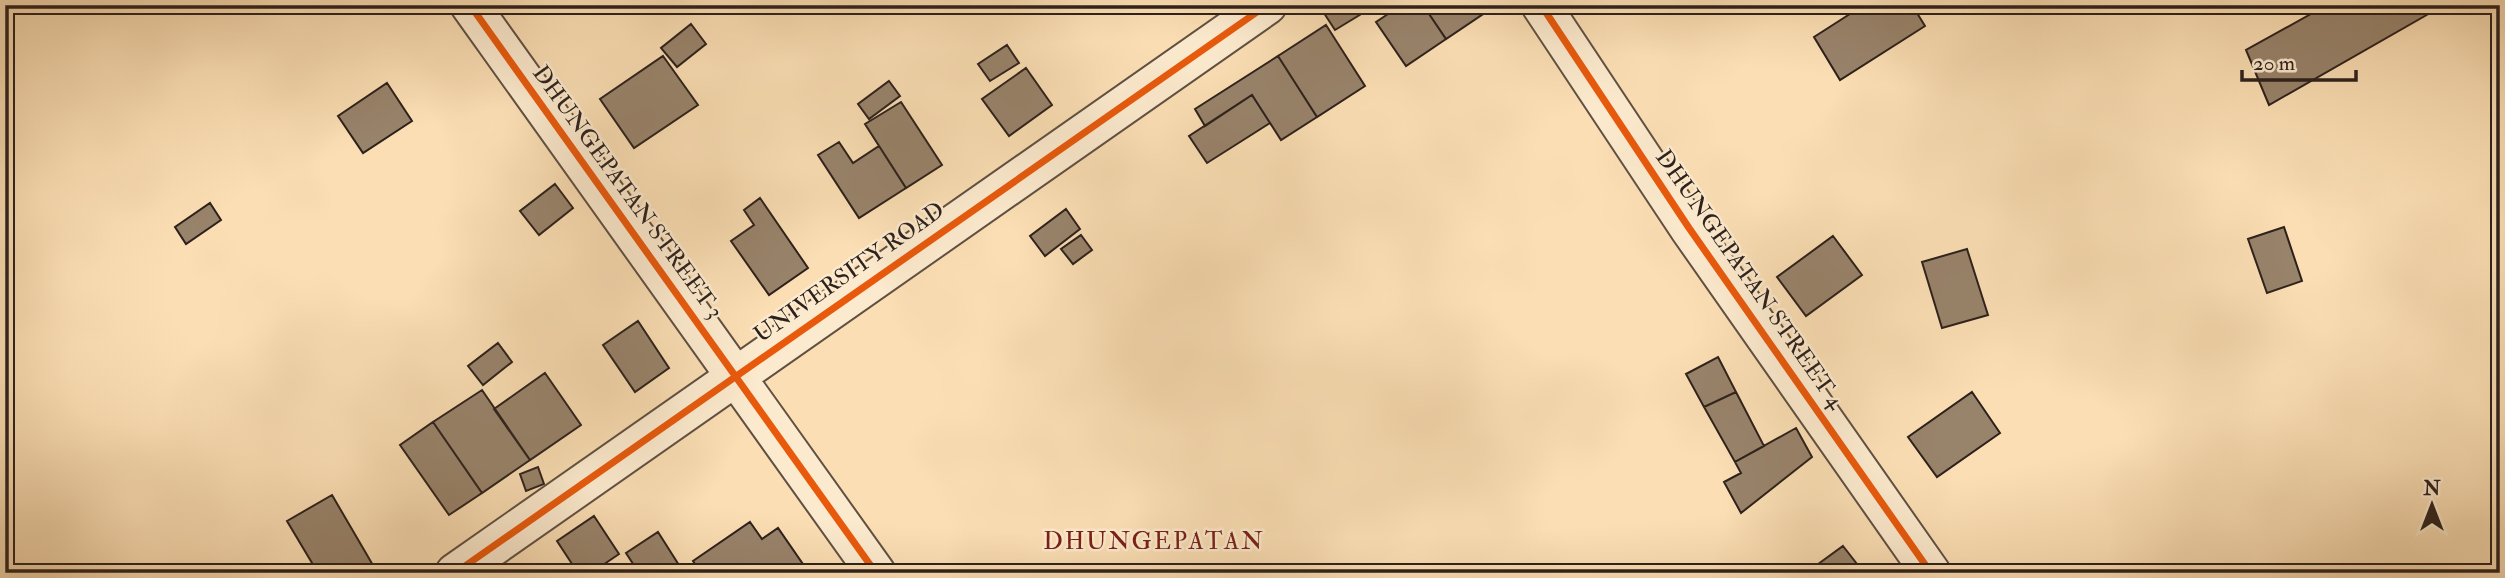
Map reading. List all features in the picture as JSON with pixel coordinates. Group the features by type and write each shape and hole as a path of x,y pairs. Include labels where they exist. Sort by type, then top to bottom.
{"street":[{"name":"DHUNGEPATAN STREET 3","path":"470,5 876,573"},
{"name":"UNIVERSITY ROAD","path":"454,573 1267,5"},
{"name":"DHUNGEPATAN STREET 4","path":"1541,5 1689,228 1931,573"}],"building":[{"path":"1330,5 1370,5 1371,8 1335,30 1322,10"},
{"path":"1391,5 1423,5 1446,39 1406,66 1376,22 1394,10"},
{"path":"1423,5 1494,5 1495,6 1446,39"},
{"path":"1864,5 1912,5 1925,26 1840,80 1814,37"},
{"path":"2327,5 2444,5 2269,105 2246,50"},
{"path":"691,24 706,44 677,67 661,48"},
{"path":"1326,25 1365,86 1317,117 1278,56"},
{"path":"1007,45 1019,63 990,81 978,64"},
{"path":"663,56 698,105 634,148 600,99"},
{"path":"1278,56 1317,117 1281,140 1252,95 1205,126 1195,109"},
{"path":"1026,68 1052,105 1009,136 982,99"},
{"path":"889,81 900,96 869,119 858,104"},
{"path":"387,83 412,121 363,153 338,116"},
{"path":"1252,95 1270,123 1207,163 1189,136"},
{"path":"901,102 942,165 906,188 865,124"},
{"path":"839,142 853,163 879,146 906,188 859,218 818,155"},
{"path":"555,184 573,208 539,235 520,211"},
{"path":"760,198 808,268 769,295 731,241 754,225 744,210"},
{"path":"210,203 221,220 186,244 175,227"},
{"path":"1066,209 1080,229 1045,256 1030,236"},
{"path":"2284,227 2302,281 2267,293 2248,239"},
{"path":"1081,235 1092,250 1073,264 1061,249"},
{"path":"1833,236 1862,275 1806,316 1777,277"},
{"path":"1967,249 1988,315 1942,328 1922,262"},
{"path":"638,321 669,368 635,392 603,345"},
{"path":"498,343 512,362 483,385 468,366"},
{"path":"1718,357 1736,392 1704,407 1686,374"},
{"path":"545,373 581,425 530,460 494,409"},
{"path":"482,390 530,460 482,493 433,422"},
{"path":"1736,392 1764,446 1735,462 1704,407"},
{"path":"1972,392 2000,433 1937,477 1908,437"},
{"path":"433,422 482,493 449,515 400,445"},
{"path":"1796,428 1812,457 1741,513 1724,482 1741,473 1735,462"},
{"path":"538,467 544,484 526,491 520,474"},
{"path":"332,495 374,567 364,573 318,573 287,521"},
{"path":"594,516 619,554 591,573 578,573 557,541"},
{"path":"750,522 762,539 778,528 807,570 804,573 701,573 693,561"},
{"path":"658,532 684,573 639,573 626,553"},
{"path":"1843,546 1864,573 1812,573 1810,570"}],"cycle path":[{"path":"470,5 876,573"},
{"path":"455,573 1267,5"},
{"path":"1541,5 1689,228 1931,573"}],"district":[{"name":"DHUNGEPATAN","path":"1154,541"}]}
